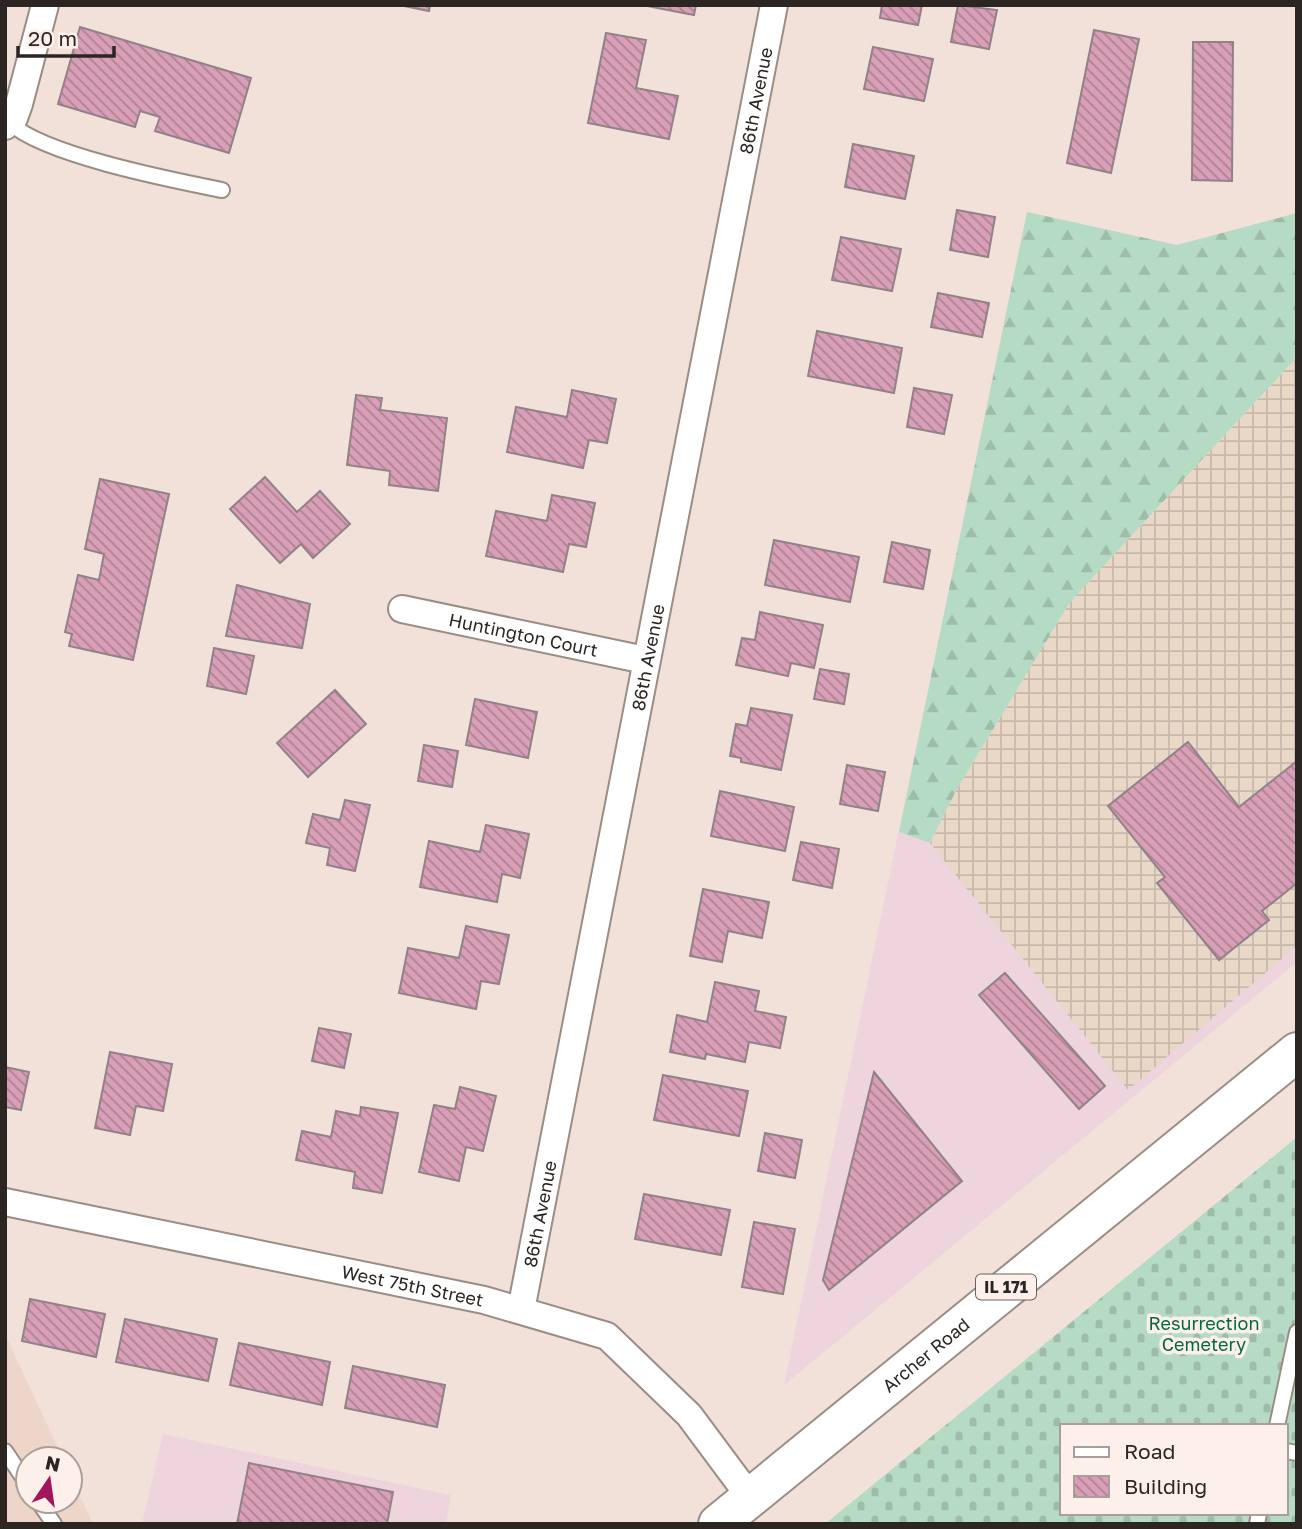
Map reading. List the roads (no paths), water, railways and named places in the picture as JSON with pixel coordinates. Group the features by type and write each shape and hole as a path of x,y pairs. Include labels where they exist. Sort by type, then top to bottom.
{"main road":[{"name":"Archer Road","path":"718,1524 1297,1052"}],"street":[{"path":"7,125 19,104 45,5"},
{"name":"86th Avenue","path":"521,1310 774,5"},
{"name":"Huntington Court","path":"402,609 645,660"},
{"name":"West 75th Street","path":"5,1202 484,1300 607,1336 689,1415 750,1497"}],"lane":[{"path":"7,125 24,136 81,156 222,190"},
{"path":"1277,1424 1297,1332"}],"park label":[{"name":"Resurrection Cemetery","path":"1204,1333"}]}
